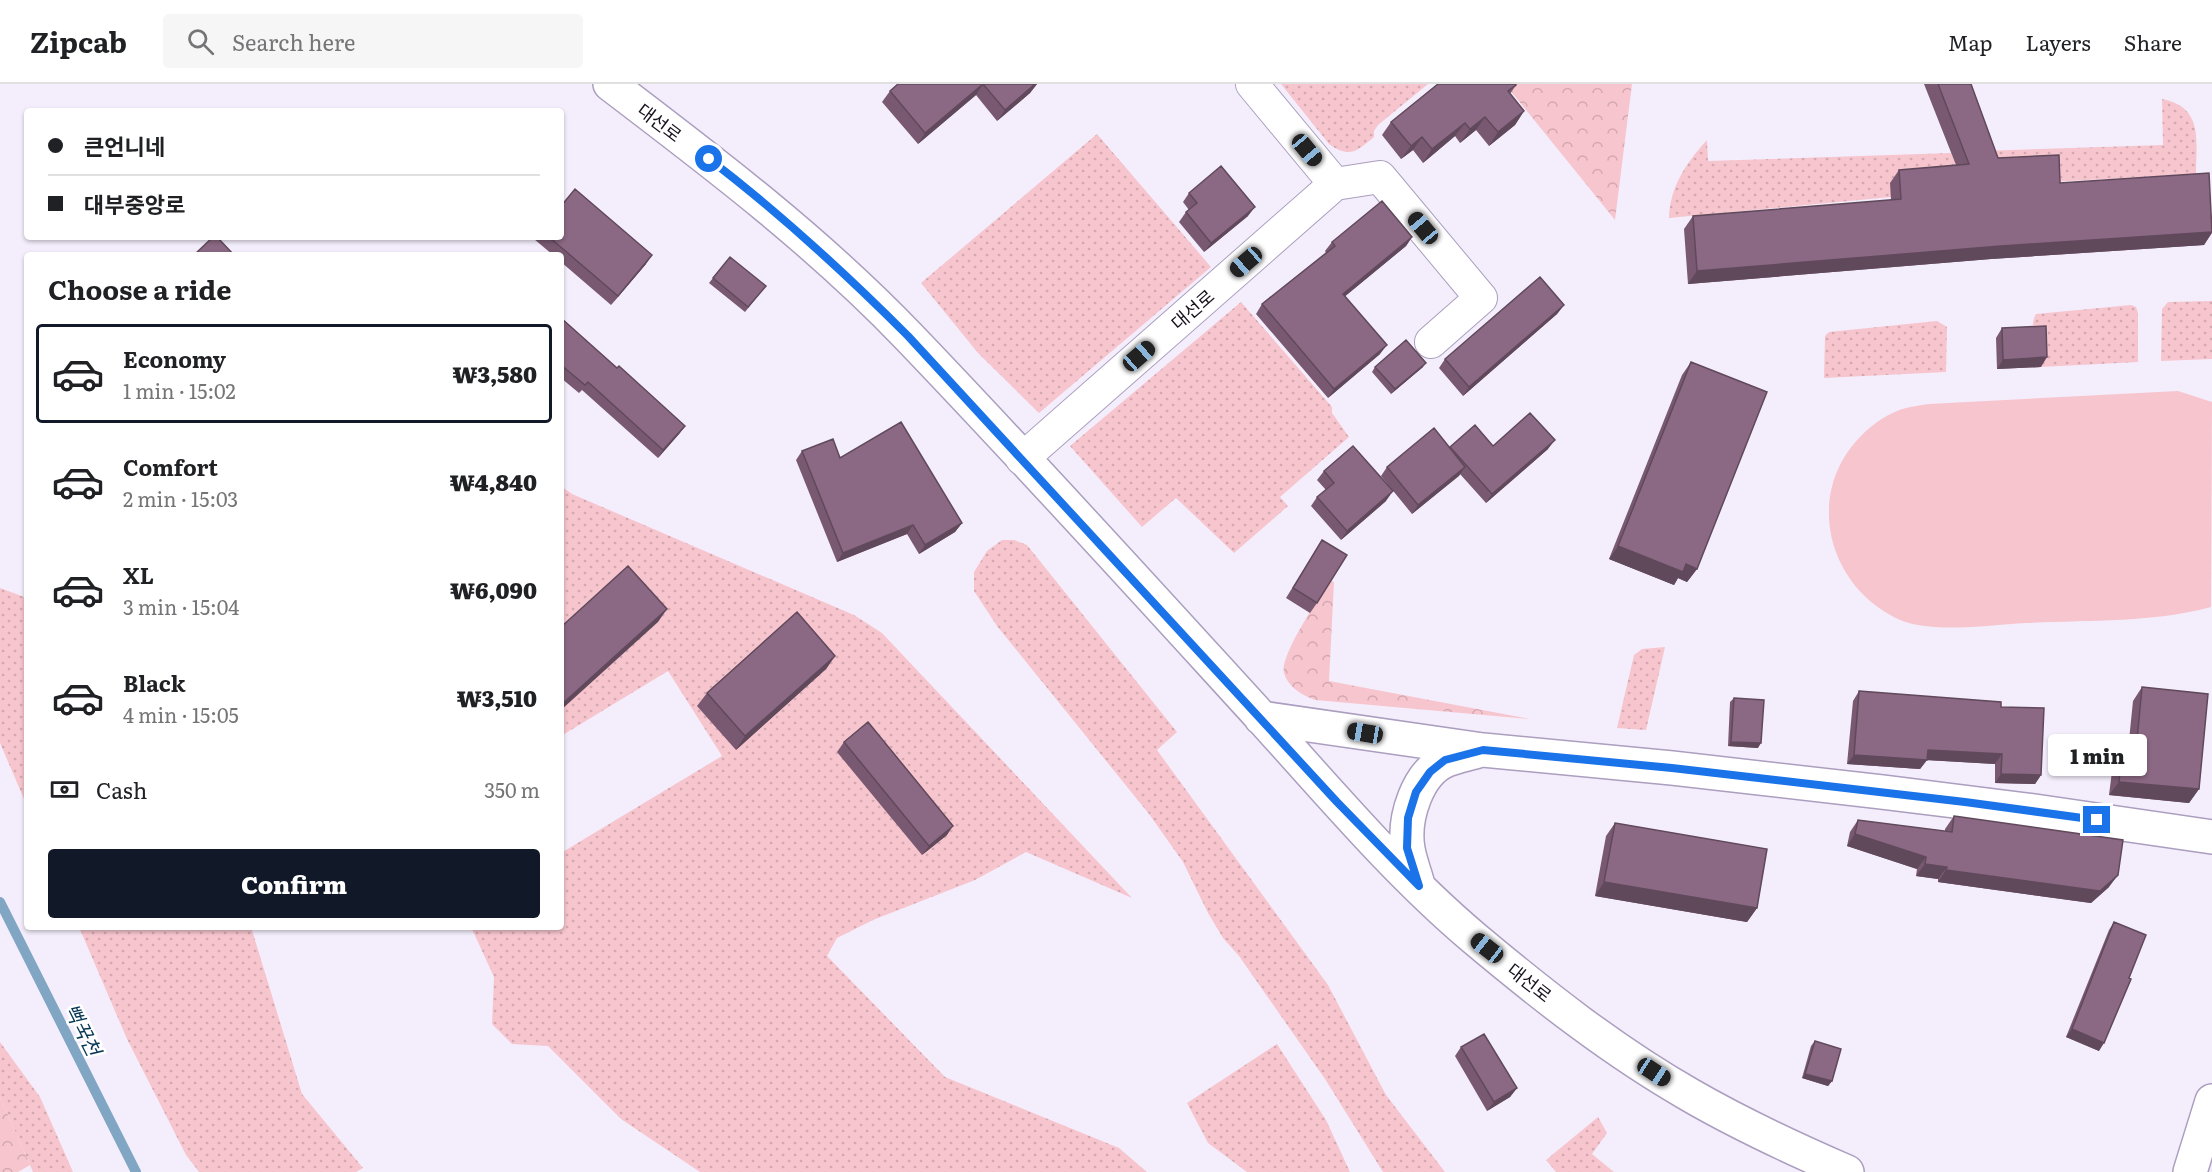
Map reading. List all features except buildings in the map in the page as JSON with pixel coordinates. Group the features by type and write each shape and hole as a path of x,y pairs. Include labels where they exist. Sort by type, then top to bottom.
{"street":[{"name":"대선로","path":"610,84 735,179 852,280 908,336 1337,802 1419,886 1472,936 1619,1050 1689,1095 1836,1169"},
{"path":"1252,84 1335,184 1380,177 1481,298 1431,342"},
{"name":"대선로","path":"1022,459 1335,184"},
{"path":"1261,718 1483,750 1672,768 1882,792 2212,837"},
{"path":"1419,886 1407,848 1408,818 1416,792 1430,772 1445,760 1483,750"},
{"path":"2190,1172 2212,1101"}],"green space":[{"path":"1281,84 1428,84 1378,125 1374,131 1374,137 1358,149 1348,152 1336,149 1329,144"},
{"path":"1505,84 1632,84 1615,220"},
{"path":"2162,99 2176,103 2185,109 2191,118 2196,138 2196,174 2050,182 2012,170 1981,151 2163,145"},
{"path":"1097,134 1211,267 1039,413 978,353 921,283"},
{"path":"1707,140 1708,161 1951,153 1955,162 1955,178 1891,197 1669,218 1676,186 1692,158"},
{"path":"2212,301 2212,359 2161,361 2162,309 2168,302"},
{"path":"1241,302 1332,407 1332,413 1349,437 1280,497 1288,506 1234,553 1176,498 1142,527 1070,446"},
{"path":"2131,305 2136,307 2138,313 2138,362 2041,367 2033,333 2036,314"},
{"path":"1937,321 1947,327 1946,372 1824,378 1825,336 1829,332"},
{"path":"2178,391 2212,402 2211,607 2166,616 2119,620 1958,628 1931,627 1908,623 1869,600 1851,580 1838,558 1831,533 1829,508 1833,482 1844,458 1861,436 1894,412 1929,404"},
{"path":"564,488 572,494 854,615 882,633 1132,898 1026,852 975,880 873,920 837,938 827,956 945,1077 1119,1148 1147,1172 700,1172 621,1119 548,1046 512,1044 492,1024 494,977 472,930 564,930 564,851 722,756 668,671 564,734"},
{"path":"1002,540 1014,540 1027,545 1177,732 1157,750 1328,985 1386,1095 1445,1172 1383,1172 1325,1079 1239,956 1223,938 1183,862 1149,814 997,626 974,591 974,572 987,551"},
{"path":"1330,580 1334,582 1329,681 1530,719 1315,700 1301,693 1286,678 1284,665 1294,641"},
{"path":"0,588 24,597 24,799 0,743"},
{"path":"1665,647 1646,730 1617,728 1634,655 1642,649"},
{"path":"80,930 252,930 302,1094 363,1168 356,1172 199,1172 186,1155 127,1039"},
{"path":"0,1042 40,1097 73,1172 33,1172 0,1097"},
{"path":"1277,1044 1326,1120 1350,1172 1247,1172 1208,1143 1187,1103"},
{"path":"0,1097 30,1165 18,1172 0,1172"},
{"path":"1598,1117 1607,1133 1592,1154 1614,1172 1556,1172 1546,1160"}],"waterway":[{"name":"뻑꾹천","path":"0,902 136,1172"}],"route":[{"path":"709,159 811,243 908,336 1337,802 1419,886 1407,848 1408,818 1416,792 1430,772 1445,760 1483,750 1672,768 1965,802 2097,820"}]}
